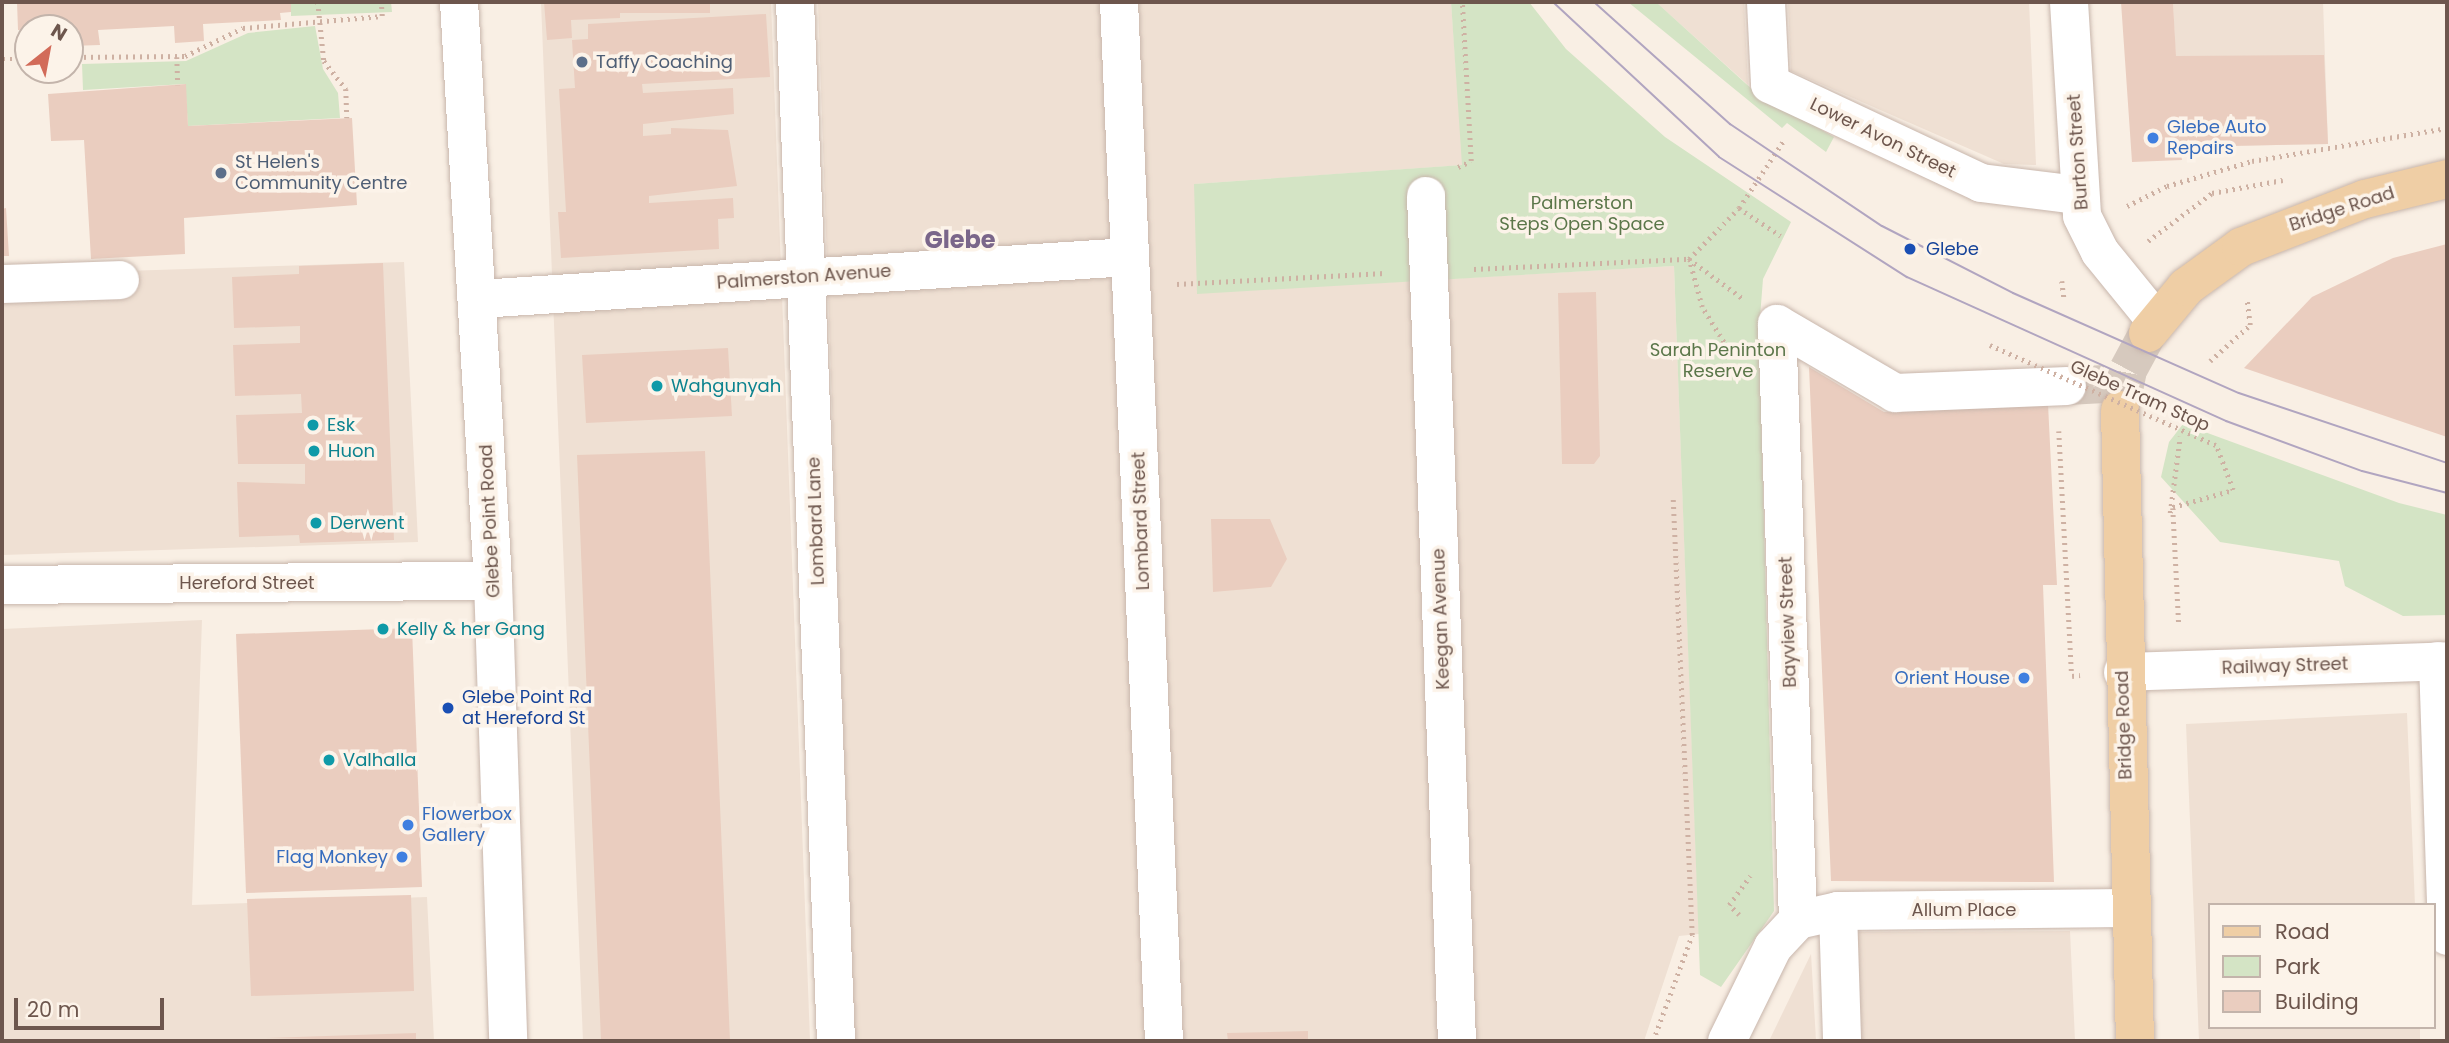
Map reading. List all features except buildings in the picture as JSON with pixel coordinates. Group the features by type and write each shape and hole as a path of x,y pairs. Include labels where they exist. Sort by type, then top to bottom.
{"main road":[{"name":"Bridge Road","path":"2152,327 2192,282 2241,247 2353,203 2447,179"},
{"name":"Bridge Road","path":"2120,410 2123,672 2136,1041"}],"street":[{"name":"Glebe Point Road","path":"459,2 479,299 493,582 508,1041"},
{"name":"Lombard Lane","path":"795,2 836,1041"},
{"name":"Lombard Street","path":"1119,2 1164,1041"},
{"name":"Lower Avon Street","path":"1766,2 1770,84 1981,183 2078,195"},
{"name":"Burton Street","path":"2069,2 2078,195 2099,252 2152,327"},
{"name":"Keegan Avenue","path":"1426,196 1457,1041"},
{"name":"Palmerston Avenue","path":"479,299 1129,257"},
{"path":"2,284 120,280"},
{"name":"Bayview Street","path":"1798,920 1777,324 1895,393 2062,385"},
{"name":"Hereford Street","path":"2,585 493,582"},
{"path":"2443,661 2447,936"},
{"name":"Railway Street","path":"2123,672 2443,661"},
{"name":"Allum Place","path":"1798,920 1838,911 2130,908"},
{"path":"1838,911 1842,1041"},
{"path":"1727,1041 1773,947 1798,920"}],"path":[{"path":"318,2 324,61 346,89 347,118"},
{"path":"84,57 177,57 243,28 318,19 382,16 381,2"},
{"path":"1426,196 1426,181 1471,161 1462,2"},
{"path":"177,57 178,85"},
{"path":"2166,186 2252,161 2447,128"},
{"path":"1739,208 1781,236"},
{"path":"2210,361 2250,325"},
{"name":"Glebe Tram Stop","path":"1990,345 2216,445 2233,490 2173,507"},
{"path":"2062,385 2071,676 2123,672"},
{"path":"2180,437 2173,507 2182,669"},
{"path":"1653,1041 1692,934 1673,498"}],"shaded area":[{"path":"541,2 771,2 810,1041 583,1041"},
{"path":"818,2 1451,2 1463,165 1195,184 1198,293 1674,266 1699,934 1679,936 1644,1041 854,1041"},
{"path":"1656,2 1744,2 1748,85 1658,4"},
{"path":"1788,2 2029,2 2036,165 2004,164 1791,71"},
{"path":"2173,2 2323,2 2328,144 2180,147"},
{"path":"404,262 418,542 2,555 2,275"},
{"path":"202,620 192,905 427,897 434,1041 2,1041 2,629"},
{"path":"2407,713 2415,903 2208,903 2208,1029 2420,1029 2420,1041 2199,1041 2186,724"},
{"path":"2070,931 2075,1041 1855,1041 1851,932"},
{"path":"1811,954 1816,1041 1769,1041"}],"green space":[{"path":"291,2 391,2 392,12 291,16"},
{"path":"1451,2 1529,2 1566,49 1665,137 1791,222 1763,279 1759,330 1774,911 1721,987 1700,975 1674,266 1197,294 1194,184 1462,165"},
{"path":"1628,2 1656,2 1754,91 1834,137 1826,152 1787,123 1782,128"},
{"path":"315,26 323,69 338,93 340,118 188,126 185,84 83,90 84,64 186,61 248,33"},
{"path":"2183,424 2399,503 2447,515 2447,615 2403,616 2345,586 2339,561 2220,542 2161,477 2169,442"}],"tunnel":[{"path":"2120,410 2128,370 2148,333"},
{"path":"2067,386 2123,383"}],"tram line":[{"path":"1553,2 1719,157 1907,277 2226,421 2362,471 2447,493"},
{"path":"1594,2 1730,124 1882,226 2013,293 2239,393 2447,463"}],"place":[{"name":"Taffy Coaching","path":"582,62"},
{"name":"Glebe Auto Repairs","path":"2153,138"},
{"name":"St Helen's Community Centre","path":"221,173"},
{"name":"Glebe","path":"1910,249"},
{"name":"Wahgunyah","path":"657,386"},
{"name":"Esk","path":"313,425"},
{"name":"Huon","path":"314,451"},
{"name":"Derwent","path":"316,523"},
{"name":"Kelly & her Gang","path":"383,629"},
{"name":"Orient House","path":"2024,678"},
{"name":"Glebe Point Rd at Hereford St","path":"448,708"},
{"name":"Valhalla","path":"329,760"},
{"name":"Flowerbox Gallery","path":"408,825"},
{"name":"Flag Monkey","path":"402,857"}],"district":[{"name":"Glebe","path":"960,240"}],"park label":[{"name":"Palmerston Steps Open Space","path":"1582,214"},
{"name":"Sarah Peninton Reserve","path":"1718,361"}]}
